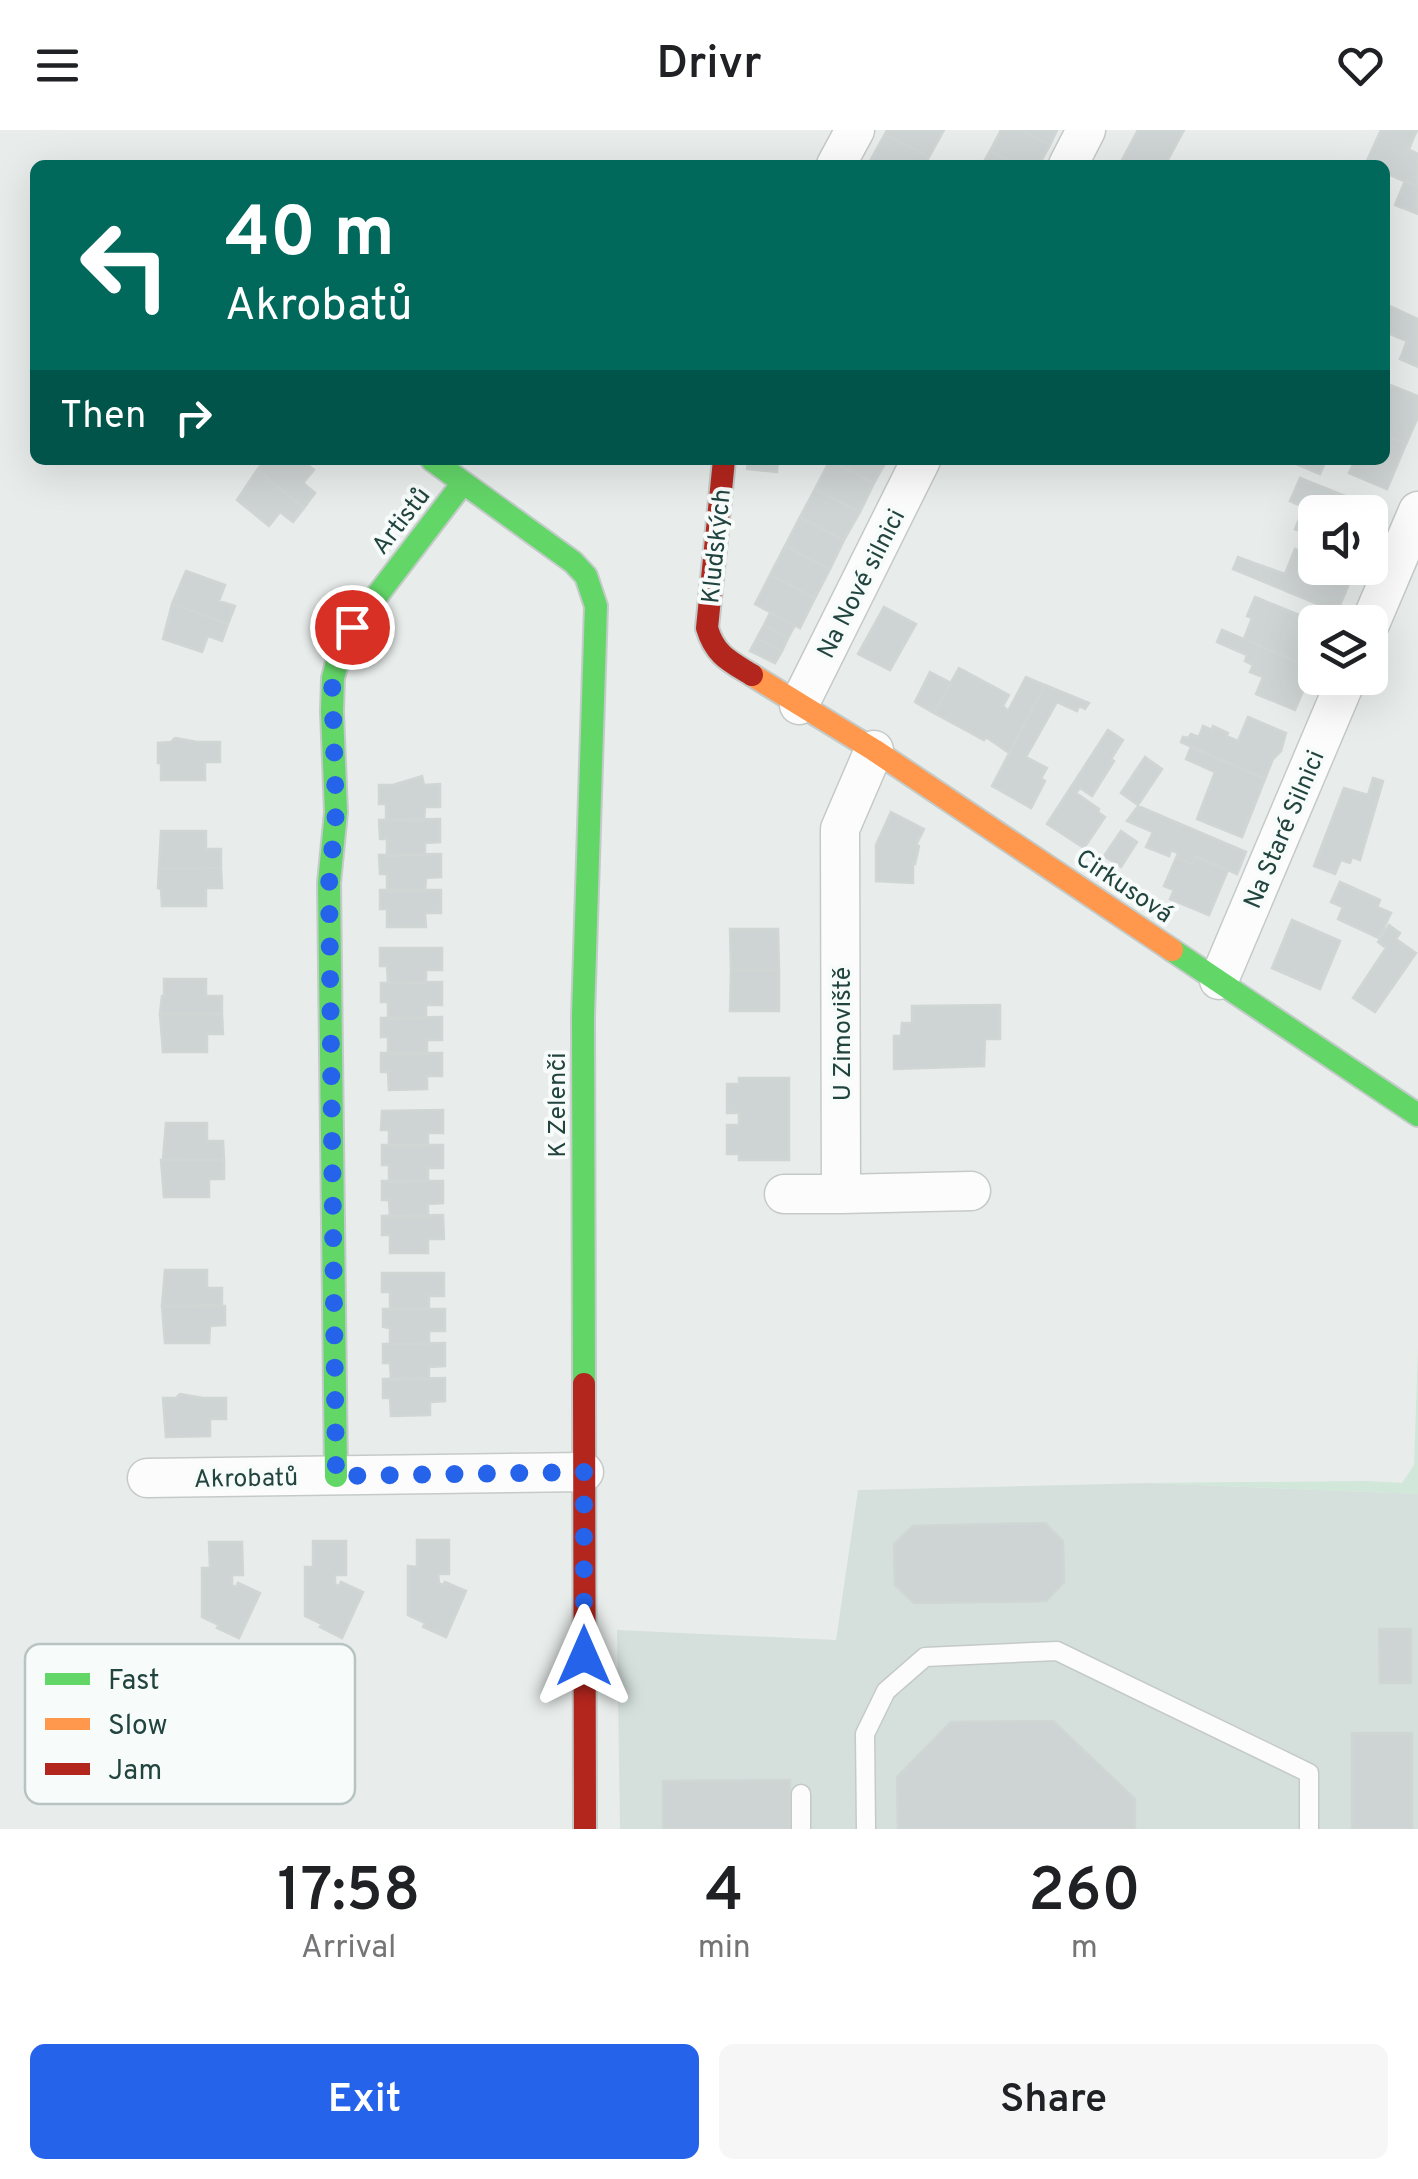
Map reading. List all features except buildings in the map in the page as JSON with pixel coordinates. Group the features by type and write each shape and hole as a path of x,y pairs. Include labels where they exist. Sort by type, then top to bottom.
{"street":[{"path":"839,160 854,130"},
{"path":"1071,160 1086,130"},
{"name":"K Zelenči","path":"439,465 573,562 586,576 596,606 584,1016 585,1829"},
{"name":"Kludských","path":"723,465 707,628 712,644 725,659 799,705"},
{"name":"Na Nové silnici","path":"799,705 919,465"},
{"name":"Artistů","path":"336,1476 329,884 336,812 332,678 352,627 463,483"},
{"path":"1378,605 1418,511"},
{"name":"Na Staré Silnici","path":"1220,980 1341,695"},
{"name":"Cirkusová","path":"799,705 874,750 1418,1115"},
{"name":"U Zimoviště","path":"840,1194 840,829 874,750"},
{"path":"784,1194 971,1191"},
{"name":"Akrobatů","path":"147,1478 584,1472"}],"lane":[{"path":"866,1829 865,1734 886,1691 925,1657 1056,1651 1309,1773 1309,1829"},
{"path":"801,1794 801,1829"}],"shaded area":[{"path":"1149,1483 1418,1494 1418,1829 620,1829 617,1630 836,1640 858,1490"}],"green space":[{"path":"1418,1349 1418,1494 1149,1483 1402,1483 1414,1465"}],"traffic: fast":[{"path":"439,465 573,562 586,576 596,606 583,1016 584,1384"},
{"path":"336,1476 329,883 336,812 333,678 353,627 463,483"},
{"path":"1172,950 1418,1115"}],"traffic: slow":[{"path":"752,675 874,750 1172,950"}],"traffic: jam":[{"path":"723,465 707,628 719,651 752,675"},
{"path":"584,1384 585,1829"}],"route":[{"path":"352,627 332,678 336,812 329,884 336,1476 584,1472 584,1656"}]}
